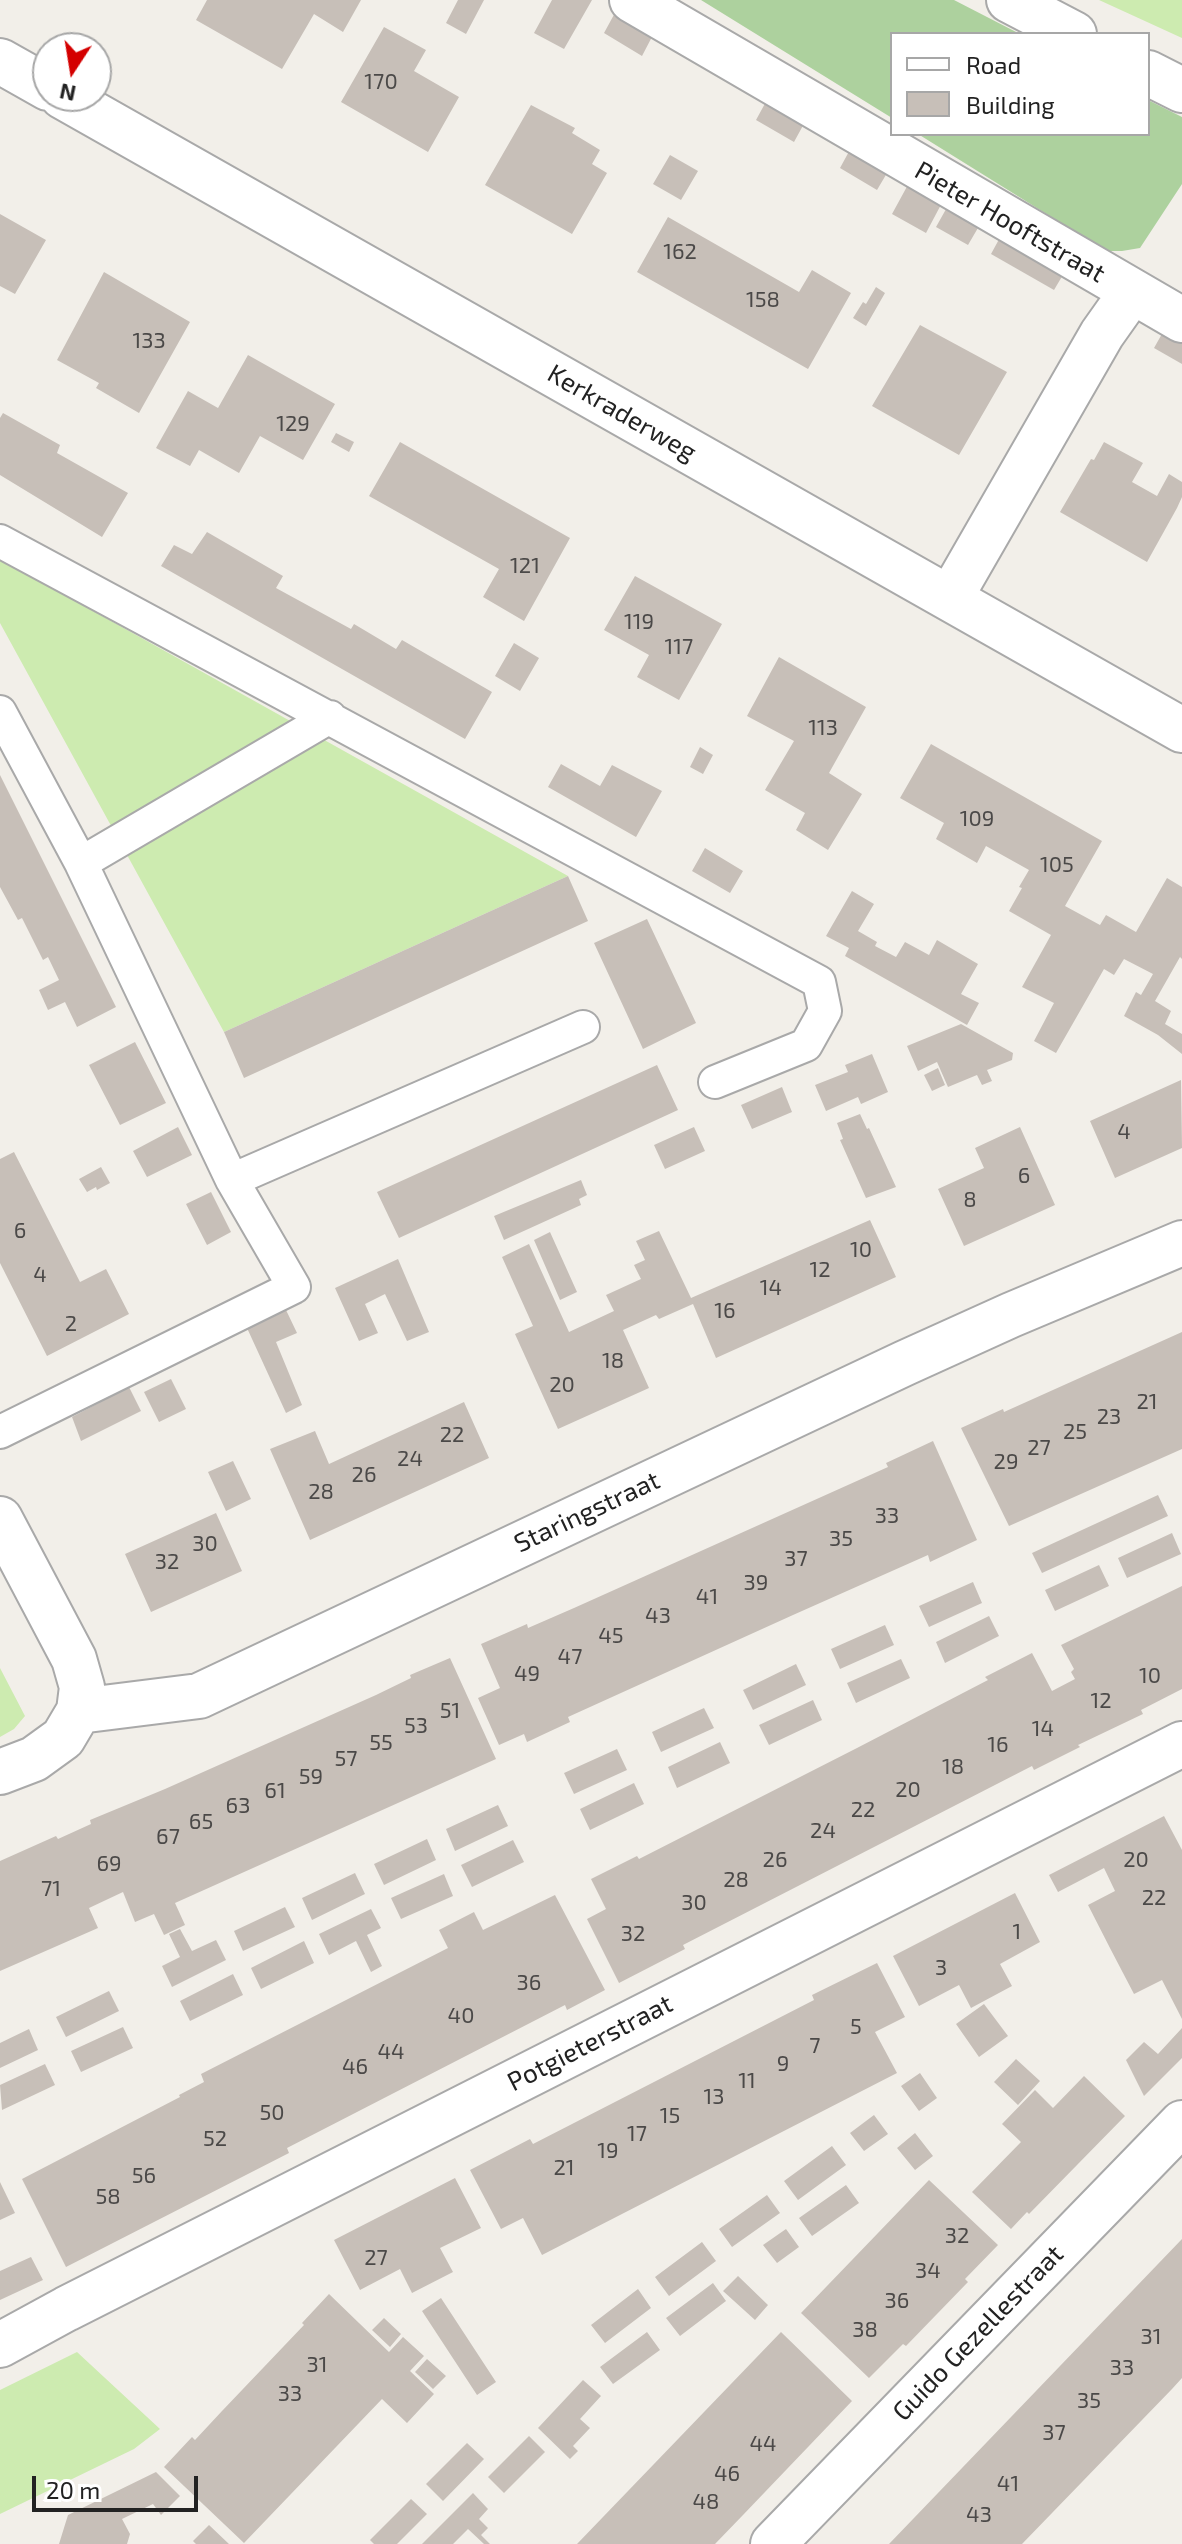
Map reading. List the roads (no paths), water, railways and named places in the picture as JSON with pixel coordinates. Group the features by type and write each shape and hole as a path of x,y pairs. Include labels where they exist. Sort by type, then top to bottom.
{"street":[{"name":"Pieter Hooftstraat","path":"632,0 1182,320"},
{"path":"1009,0 1070,32"},
{"path":"0,61 32,79"},
{"path":"1150,74 1182,90"},
{"name":"Kerkraderweg","path":"90,112 1182,730"},
{"path":"950,598 1102,334 1131,293"},
{"name":"Staringstraat","path":"79,1711 199,1696 905,1363 1182,1243"},
{"path":"0,1519 74,1659 82,1687 79,1711 63,1738 34,1759 0,1772"},
{"name":"Potgieterstraat","path":"0,2345 1182,1744"},
{"name":"Guido Gezellestraat","path":"773,2544 1182,2123"}],"lane":[{"path":"0,541 819,982 825,1011 806,1045 715,1082"},
{"path":"0,712 81,863 232,1180 294,1287 0,1432"},
{"path":"81,863 330,717"},
{"path":"232,1180 583,1027"}]}
